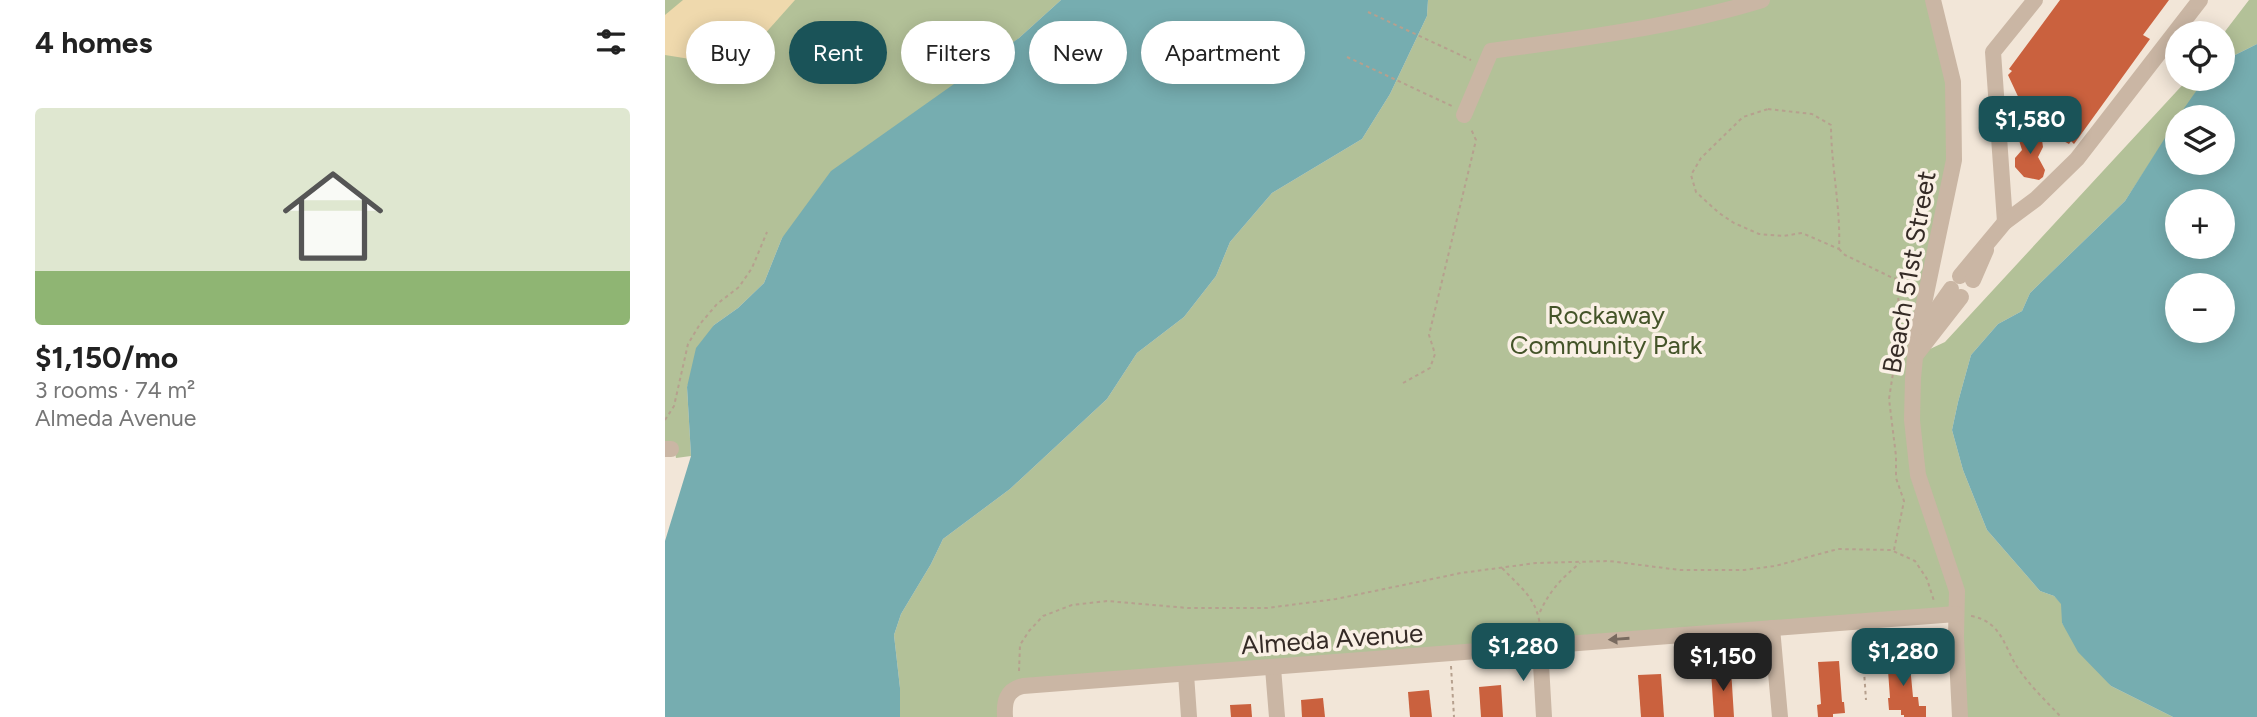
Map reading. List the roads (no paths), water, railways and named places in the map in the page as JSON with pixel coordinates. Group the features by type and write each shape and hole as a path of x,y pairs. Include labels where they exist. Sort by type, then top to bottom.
{"street":[{"path":"1464,114 1491,51 1670,24 1762,0"},
{"name":"Beach 51st Street","path":"1933,0 1953,82 1954,160 1917,337 1912,420 1922,489 1954,582 1958,603 1956,614 1960,717"},
{"path":"2005,222 1993,52 2035,0"},
{"path":"1917,337 1961,286 1977,275 1987,247 2005,222 2036,199 2077,159 2200,0"},
{"path":"1915,356 1961,286"},
{"name":"Almeda Avenue","path":"1005,717 1004,704 1013,692 1186,674 1956,614"},
{"path":"1772,628 1780,717"},
{"path":"1540,647 1544,717"},
{"path":"1273,668 1277,717"},
{"path":"1186,674 1189,717"}],"water":[{"path":"1061,0 1428,0 1427,16 1390,94 1362,139 1272,193 1230,242 1216,276 1184,317 1137,353 1107,399 1010,489 943,539 901,614 894,635 900,688 900,717 665,717 665,541 691,456 687,387 696,348 714,325 738,308 764,283 782,238 831,171 954,84 1015,84 1015,41 1029,29 1029,84 1127,84 1127,21 1038,21"},
{"path":"2257,44 2257,717 2173,717 2111,686 2078,652 2062,623 2061,604 2054,596 2040,591 1987,530 1963,470 1952,430 1971,355 1998,324 2022,311 2030,293 2125,201 2165,138 2165,175 2235,175 2235,105 2186,105 2196,91 2235,91 2235,55"}],"park label":[{"name":"Rockaway Community Park","path":"1606,330"}]}
